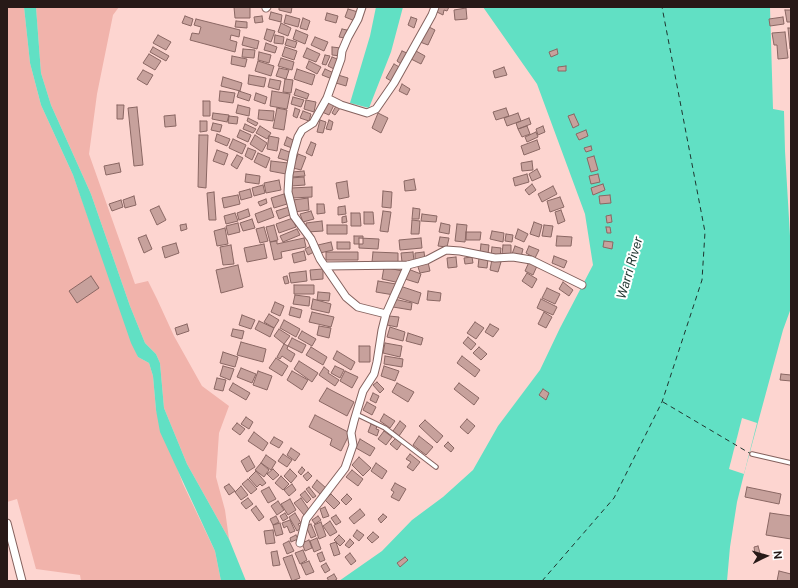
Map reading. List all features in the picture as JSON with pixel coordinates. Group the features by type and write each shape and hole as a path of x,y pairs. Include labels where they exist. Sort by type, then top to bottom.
{"street":[{"path":"362,7 358,19 342,50 342,59 327,98 313,123 302,130 298,137 289,175 288,192 294,216 311,239 325,266 346,297 358,308 386,314"},
{"path":"327,98 341,105 368,113 376,109 394,83 435,7"},
{"path":"325,266 408,265 427,260 446,250 460,251 495,258 513,257 531,260 582,285"},
{"path":"300,543 306,519 345,468 353,445 351,433 356,414 364,391 374,374 386,314 408,265"},
{"path":"7,523 22,581"}],"lane":[{"path":"356,414 385,428 436,467"},
{"path":"752,454 791,463"}],"shaded area":[{"path":"7,7 24,7 30,63 41,105 73,175 138,357 149,363 153,376 156,410 183,484 215,551 221,581 81,581 80,575 36,569 17,499 7,502"},
{"path":"36,7 119,7 113,15 97,94 89,154 135,284 148,281 174,336 202,386 229,406 219,433 216,477 225,510 229,539 187,464 164,408 160,363 156,354 145,343 130,306 91,194 51,105 41,73"}],"water":[{"path":"24,7 36,7 41,73 51,105 91,194 130,306 145,343 156,354 160,363 164,408 187,464 229,539 246,581 221,581 215,551 160,432 156,410 153,376 149,363 138,357 131,343 73,175 41,105 30,63"},
{"path":"376,7 403,7 391,52 369,108 350,103 370,36"},
{"name":"Warri River","path":"483,7 770,7 773,109 784,111 791,253 791,308 783,330 737,502 730,547 727,581 339,581 382,551 412,520 443,497 473,470 498,426 540,370 593,265 585,214 537,84"}],"pier":[{"path":"742,418 757,423 744,474 729,469"}],"building":[{"path":"234,7 250,7 250,18 235,18"},
{"path":"279,7 292,7 291,13 279,10"},
{"path":"437,7 449,7 447,11 444,10 443,15 435,11"},
{"path":"466,8 467,19 455,20 454,10"},
{"path":"348,9 358,12 355,21 345,17"},
{"path":"785,10 791,10 791,22 787,22"},
{"path":"271,12 282,15 281,22 269,19"},
{"path":"327,13 338,16 336,23 325,20"},
{"path":"286,15 300,19 298,27 284,23"},
{"path":"185,16 193,19 191,26 182,23"},
{"path":"262,16 263,22 255,23 254,17"},
{"path":"411,17 417,19 414,28 408,25"},
{"path":"783,17 784,24 770,26 769,19"},
{"path":"303,18 310,21 307,30 300,28"},
{"path":"196,19 240,30 239,37 231,35 230,40 237,42 235,52 190,40 192,33 199,34 201,27 194,25"},
{"path":"236,21 247,22 247,28 235,27"},
{"path":"281,23 291,28 288,36 278,32"},
{"path":"427,26 435,30 428,45 420,42"},
{"path":"788,28 791,28 791,49 790,49"},
{"path":"267,29 275,31 271,42 264,39"},
{"path":"342,29 347,30 345,38 339,37"},
{"path":"296,30 308,35 305,44 293,39"},
{"path":"785,32 788,58 778,59 777,45 774,45 772,33"},
{"path":"158,35 171,42 166,50 153,43"},
{"path":"275,35 284,37 283,44 274,43"},
{"path":"244,37 259,41 257,49 242,45"},
{"path":"315,37 328,42 324,51 311,45"},
{"path":"287,39 297,42 295,48 285,45"},
{"path":"266,43 277,47 275,53 264,50"},
{"path":"153,47 169,56 166,61 150,52"},
{"path":"285,47 297,51 294,60 282,56"},
{"path":"332,47 341,48 341,56 332,55"},
{"path":"307,48 320,54 316,62 303,57"},
{"path":"243,49 255,50 254,58 242,57"},
{"path":"557,49 558,54 551,57 549,52"},
{"path":"402,51 407,53 401,64 397,61"},
{"path":"416,51 425,56 421,64 411,59"},
{"path":"259,52 271,55 269,63 258,60"},
{"path":"149,54 161,61 155,70 143,63"},
{"path":"325,55 330,56 326,65 322,64"},
{"path":"232,56 247,59 245,67 231,64"},
{"path":"332,57 340,60 336,70 328,66"},
{"path":"281,58 294,62 292,70 278,66"},
{"path":"258,61 274,66 271,76 255,71"},
{"path":"309,61 321,67 317,74 306,68"},
{"path":"394,64 401,68 393,82 386,78"},
{"path":"566,66 566,71 558,71 558,67"},
{"path":"504,67 507,75 495,78 493,71"},
{"path":"279,68 289,70 286,79 276,76"},
{"path":"297,69 315,75 312,85 294,79"},
{"path":"325,69 334,73 332,79 322,75"},
{"path":"143,70 153,75 147,85 137,79"},
{"path":"249,75 266,78 264,87 248,84"},
{"path":"338,75 348,78 346,86 336,83"},
{"path":"223,77 242,83 240,91 221,86"},
{"path":"270,79 281,81 279,90 268,87"},
{"path":"285,79 293,80 291,93 283,92"},
{"path":"402,84 410,89 407,95 399,91"},
{"path":"296,89 309,94 307,99 294,95"},
{"path":"220,91 235,93 233,103 219,101"},
{"path":"239,91 251,95 249,101 237,97"},
{"path":"272,91 290,94 287,109 270,106"},
{"path":"256,93 267,97 265,104 254,100"},
{"path":"293,97 304,100 301,107 291,104"},
{"path":"306,100 316,102 314,112 304,109"},
{"path":"203,101 210,101 210,116 203,116"},
{"path":"327,102 334,105 329,115 322,112"},
{"path":"117,105 124,105 123,119 117,119"},
{"path":"238,105 250,108 249,116 236,113"},
{"path":"336,106 340,108 335,115 332,113"},
{"path":"137,107 143,165 134,166 128,108"},
{"path":"277,108 287,110 284,130 273,128"},
{"path":"295,108 300,110 297,118 293,116"},
{"path":"506,108 509,116 496,120 493,112"},
{"path":"259,110 274,111 273,121 258,119"},
{"path":"303,111 311,114 309,121 300,118"},
{"path":"213,113 229,115 227,122 212,119"},
{"path":"378,113 388,118 381,133 372,128"},
{"path":"518,113 521,121 507,126 504,118"},
{"path":"574,114 579,125 573,128 568,116"},
{"path":"175,115 176,126 165,127 164,116"},
{"path":"229,116 238,117 237,124 228,123"},
{"path":"248,118 258,123 256,126 247,121"},
{"path":"529,118 531,124 518,129 516,123"},
{"path":"320,120 326,122 323,133 317,132"},
{"path":"329,120 333,122 331,130 326,129"},
{"path":"200,121 207,121 207,131 200,132"},
{"path":"213,123 222,125 220,132 211,130"},
{"path":"245,124 256,129 253,133 243,129"},
{"path":"260,126 271,133 267,139 256,133"},
{"path":"527,126 530,134 522,137 518,129"},
{"path":"543,126 545,132 538,135 536,129"},
{"path":"240,130 251,135 248,142 237,137"},
{"path":"586,130 588,136 579,140 576,134"},
{"path":"536,132 538,137 527,142 525,137"},
{"path":"217,134 230,139 227,146 215,141"},
{"path":"199,135 208,135 206,188 198,187"},
{"path":"255,135 267,143 262,152 250,144"},
{"path":"269,136 279,138 277,151 267,149"},
{"path":"287,137 295,141 292,148 284,145"},
{"path":"233,139 246,145 242,154 229,148"},
{"path":"537,140 540,149 524,155 521,146"},
{"path":"311,142 316,144 312,156 306,153"},
{"path":"591,146 592,150 586,152 584,148"},
{"path":"248,148 256,151 252,160 245,156"},
{"path":"281,149 292,153 289,161 278,158"},
{"path":"217,150 228,154 224,165 213,161"},
{"path":"258,153 270,158 266,168 254,162"},
{"path":"298,154 306,157 301,170 293,168"},
{"path":"237,155 243,158 237,169 231,165"},
{"path":"594,156 598,170 591,172 587,158"},
{"path":"271,161 288,163 286,174 270,171"},
{"path":"532,161 533,170 522,171 521,163"},
{"path":"119,163 121,172 106,175 104,166"},
{"path":"537,169 541,177 532,181 529,174"},
{"path":"304,171 305,176 292,177 292,172"},
{"path":"246,174 260,176 259,184 245,182"},
{"path":"527,174 529,182 515,186 513,178"},
{"path":"598,174 600,182 591,184 589,176"},
{"path":"304,177 305,185 291,186 290,178"},
{"path":"414,179 416,190 405,191 404,181"},
{"path":"279,180 281,190 266,193 264,183"},
{"path":"347,181 349,197 339,199 336,183"},
{"path":"532,184 536,190 529,195 525,190"},
{"path":"603,184 605,190 593,195 591,188"},
{"path":"263,185 265,193 254,196 252,188"},
{"path":"553,186 557,194 542,202 538,194"},
{"path":"312,187 312,197 292,198 291,188"},
{"path":"250,189 252,197 241,200 239,192"},
{"path":"383,191 392,192 391,208 382,207"},
{"path":"214,192 216,220 209,220 207,193"},
{"path":"284,194 287,204 274,208 271,198"},
{"path":"238,195 240,204 224,208 222,198"},
{"path":"610,195 611,203 600,204 599,196"},
{"path":"134,196 136,205 125,208 123,200"},
{"path":"560,197 564,207 550,212 547,201"},
{"path":"308,198 309,210 294,212 293,200"},
{"path":"266,199 267,203 260,206 258,202"},
{"path":"121,200 123,207 112,211 109,204"},
{"path":"317,204 324,204 325,213 317,214"},
{"path":"159,206 166,220 157,225 150,210"},
{"path":"345,206 346,214 338,215 338,207"},
{"path":"289,207 292,214 279,219 276,211"},
{"path":"271,208 274,217 258,223 255,214"},
{"path":"413,208 420,209 419,219 412,219"},
{"path":"248,209 250,216 239,220 237,213"},
{"path":"561,210 565,221 558,224 555,212"},
{"path":"311,211 314,219 303,222 300,214"},
{"path":"383,211 391,212 388,232 380,231"},
{"path":"364,212 373,212 374,224 364,224"},
{"path":"235,213 238,221 226,224 224,216"},
{"path":"351,213 360,213 361,226 351,226"},
{"path":"422,214 437,216 436,222 421,221"},
{"path":"611,215 612,222 607,223 606,216"},
{"path":"346,216 347,222 342,223 342,217"},
{"path":"293,218 296,227 279,233 276,224"},
{"path":"252,219 255,228 243,231 240,223"},
{"path":"412,220 420,221 419,234 411,234"},
{"path":"322,221 323,231 307,232 306,223"},
{"path":"534,222 542,225 539,237 530,234"},
{"path":"238,223 240,232 228,235 226,226"},
{"path":"441,223 450,225 449,234 439,232"},
{"path":"186,224 187,229 181,231 180,225"},
{"path":"457,224 467,225 465,242 455,241"},
{"path":"274,225 278,240 270,242 266,227"},
{"path":"327,225 347,225 347,234 327,234"},
{"path":"544,225 553,226 551,237 542,236"},
{"path":"264,227 268,241 260,243 256,229"},
{"path":"606,227 610,227 611,233 607,233"},
{"path":"225,228 228,244 217,246 214,231"},
{"path":"297,229 300,235 283,242 280,236"},
{"path":"518,229 528,234 524,242 515,238"},
{"path":"492,231 504,233 503,242 490,239"},
{"path":"466,232 481,232 480,240 466,240"},
{"path":"506,234 513,235 512,242 505,241"},
{"path":"146,235 152,249 144,253 138,238"},
{"path":"354,236 363,236 363,244 354,244"},
{"path":"557,236 572,237 571,246 556,246"},
{"path":"440,237 449,238 447,247 438,246"},
{"path":"304,238 306,247 281,252 282,258 274,260 270,242 277,241 277,244"},
{"path":"359,238 379,239 378,249 359,248"},
{"path":"421,238 422,248 400,250 399,240"},
{"path":"604,241 613,242 612,249 603,247"},
{"path":"331,242 333,250 320,253 318,245"},
{"path":"337,242 350,242 350,249 337,249"},
{"path":"176,243 179,253 165,258 162,247"},
{"path":"264,244 267,258 247,262 244,248"},
{"path":"481,244 489,245 488,254 480,253"},
{"path":"231,245 234,264 223,265 220,247"},
{"path":"503,245 511,245 511,255 502,254"},
{"path":"311,246 314,252 308,255 305,249"},
{"path":"515,246 523,249 521,257 512,254"},
{"path":"529,246 539,250 535,258 526,253"},
{"path":"492,247 501,248 500,257 491,256"},
{"path":"304,251 306,260 294,263 292,254"},
{"path":"326,252 358,252 358,260 326,260"},
{"path":"373,252 398,253 398,263 372,262"},
{"path":"413,252 414,261 402,262 401,253"},
{"path":"424,252 425,259 415,260 415,253"},
{"path":"554,256 567,261 564,268 552,263"},
{"path":"456,257 457,267 448,268 447,258"},
{"path":"472,257 473,263 465,264 464,258"},
{"path":"479,258 488,259 487,268 478,267"},
{"path":"492,259 501,262 498,272 490,270"},
{"path":"428,262 430,271 420,273 417,264"},
{"path":"529,262 537,266 533,275 525,271"},
{"path":"238,265 243,287 221,293 216,270"},
{"path":"384,267 402,271 400,283 382,279"},
{"path":"323,269 323,279 311,280 310,270"},
{"path":"408,269 421,274 418,283 405,279"},
{"path":"306,271 307,281 291,283 289,273"},
{"path":"527,273 537,279 532,288 522,281"},
{"path":"91,276 99,288 77,303 69,291"},
{"path":"287,276 289,283 285,284 283,277"},
{"path":"378,281 396,284 394,295 376,292"},
{"path":"563,282 573,290 569,296 559,289"},
{"path":"294,285 314,285 314,294 294,294"},
{"path":"400,286 421,293 418,304 396,297"},
{"path":"547,288 560,294 555,304 542,298"},
{"path":"428,291 441,293 440,301 427,300"},
{"path":"318,292 330,293 329,301 317,300"},
{"path":"295,295 310,297 309,306 293,304"},
{"path":"313,299 331,304 329,313 311,309"},
{"path":"394,299 412,303 411,310 393,307"},
{"path":"541,299 557,307 553,315 537,308"},
{"path":"275,302 284,306 280,316 271,312"},
{"path":"291,307 302,310 300,318 289,315"},
{"path":"312,312 334,317 331,327 309,322"},
{"path":"544,312 552,317 546,328 538,324"},
{"path":"269,314 279,320 274,328 264,322"},
{"path":"242,315 255,320 251,329 239,325"},
{"path":"389,316 399,317 397,327 387,325"},
{"path":"284,320 300,329 296,337 280,328"},
{"path":"259,321 274,328 270,337 255,329"},
{"path":"475,322 484,328 476,339 467,333"},
{"path":"187,324 189,331 177,335 175,328"},
{"path":"490,324 499,329 493,337 485,332"},
{"path":"319,326 331,328 329,338 317,335"},
{"path":"390,327 405,332 403,341 387,337"},
{"path":"233,329 244,331 242,339 231,336"},
{"path":"279,329 290,336 284,344 274,336"},
{"path":"302,331 316,339 312,346 298,338"},
{"path":"408,333 423,338 421,345 406,341"},
{"path":"468,337 476,344 471,350 463,343"},
{"path":"292,338 306,345 302,353 288,346"},
{"path":"241,342 266,349 263,362 237,355"},
{"path":"385,343 402,346 400,357 383,353"},
{"path":"284,344 288,346 287,349 295,354 291,362 282,356 280,359 277,357"},
{"path":"359,346 370,346 370,362 359,362"},
{"path":"311,347 327,357 323,365 306,355"},
{"path":"479,347 487,354 481,360 473,353"},
{"path":"337,351 355,362 351,370 333,359"},
{"path":"223,352 238,357 235,367 220,363"},
{"path":"385,356 403,359 402,367 384,364"},
{"path":"462,356 480,370 475,377 457,363"},
{"path":"276,358 288,366 282,376 269,368"},
{"path":"299,361 318,373 312,382 294,369"},
{"path":"223,366 234,369 230,380 220,376"},
{"path":"335,366 344,370 340,378 331,373"},
{"path":"384,366 399,371 395,381 381,376"},
{"path":"324,367 329,371 328,373 339,380 335,386 319,375"},
{"path":"241,368 256,374 252,383 237,377"},
{"path":"258,371 272,376 267,390 253,385"},
{"path":"292,371 308,380 302,390 287,380"},
{"path":"345,371 358,377 352,388 340,381"},
{"path":"781,374 791,375 791,381 780,380"},
{"path":"217,378 226,380 223,391 214,389"},
{"path":"377,382 384,389 380,393 373,385"},
{"path":"233,383 250,393 246,400 229,390"},
{"path":"397,383 414,392 408,402 392,392"},
{"path":"459,383 479,398 474,405 454,389"},
{"path":"327,388 354,402 347,416 319,401"},
{"path":"543,389 549,393 546,400 539,395"},
{"path":"373,393 379,396 376,403 370,400"},
{"path":"367,402 376,407 372,415 363,410"},
{"path":"384,414 395,421 390,428 380,421"},
{"path":"315,415 350,433 341,451 330,445 332,439 309,427"},
{"path":"246,417 253,422 249,429 241,424"},
{"path":"467,419 475,426 468,434 460,427"},
{"path":"425,420 443,436 437,443 419,426"},
{"path":"400,421 406,426 399,436 393,431"},
{"path":"237,423 245,429 240,435 232,429"},
{"path":"371,424 377,426 376,429 379,430 377,436 368,432"},
{"path":"384,431 392,437 386,445 378,439"},
{"path":"254,432 268,443 263,451 248,441"},
{"path":"419,436 433,447 426,455 413,445"},
{"path":"274,437 283,442 279,448 270,443"},
{"path":"396,438 402,443 397,450 390,444"},
{"path":"360,439 375,448 370,456 356,448"},
{"path":"448,442 454,448 451,452 444,446"},
{"path":"291,448 300,454 295,461 287,455"},
{"path":"283,454 292,460 287,467 278,461"},
{"path":"410,454 420,462 413,471 407,467 411,462 406,459"},
{"path":"266,455 276,462 271,470 261,463"},
{"path":"249,456 255,467 247,472 241,461"},
{"path":"359,457 371,468 363,476 352,465"},
{"path":"261,463 269,470 264,477 255,470"},
{"path":"376,463 387,471 382,479 371,471"},
{"path":"302,467 305,470 301,475 298,472"},
{"path":"273,469 279,475 273,480 267,474"},
{"path":"290,469 297,476 291,483 284,476"},
{"path":"352,470 363,479 358,486 346,477"},
{"path":"256,471 266,483 262,486 260,484 257,487 249,478"},
{"path":"308,472 312,476 307,481 303,476"},
{"path":"281,476 289,484 283,490 275,483"},
{"path":"248,479 257,489 251,494 242,484"},
{"path":"317,480 326,488 320,494 312,487"},
{"path":"395,483 406,489 399,501 391,497 394,492 391,490"},
{"path":"229,484 235,491 229,495 224,487"},
{"path":"292,484 296,490 289,496 284,490"},
{"path":"241,486 248,495 241,500 235,492"},
{"path":"269,487 276,499 268,503 261,491"},
{"path":"309,487 316,496 313,498 306,489"},
{"path":"747,487 781,494 779,504 745,497"},
{"path":"305,491 311,499 307,503 300,495"},
{"path":"331,494 340,503 334,509 325,500"},
{"path":"347,494 352,499 346,505 341,500"},
{"path":"248,498 253,504 246,509 241,503"},
{"path":"301,498 310,511 304,515 294,503"},
{"path":"290,499 296,510 288,515 281,504"},
{"path":"278,501 284,510 277,515 271,506"},
{"path":"256,506 264,517 259,521 251,510"},
{"path":"325,507 329,516 323,518 320,509"},
{"path":"360,509 365,515 354,524 349,518"},
{"path":"285,513 288,518 283,521 280,516"},
{"path":"295,513 301,523 298,524 301,528 297,531 289,517"},
{"path":"770,513 791,516 791,539 766,535"},
{"path":"383,514 387,517 381,523 378,519"},
{"path":"336,515 341,522 336,525 331,518"},
{"path":"276,516 279,522 273,525 270,519"},
{"path":"318,516 321,520 315,524 312,520"},
{"path":"290,520 295,531 290,533 287,526 284,528 282,523"},
{"path":"330,521 337,532 330,536 323,526"},
{"path":"321,522 326,536 319,539 314,525"},
{"path":"280,523 283,534 276,536 273,525"},
{"path":"311,524 316,536 311,538 306,526"},
{"path":"273,530 275,543 266,544 264,531"},
{"path":"357,530 364,535 359,541 353,536"},
{"path":"373,532 379,537 372,543 367,538"},
{"path":"296,535 298,539 291,542 290,538"},
{"path":"339,535 345,541 340,546 334,540"},
{"path":"317,538 321,549 314,552 310,541"},
{"path":"350,539 354,543 349,548 345,545"},
{"path":"309,540 312,548 305,551 302,543"},
{"path":"289,541 294,551 287,554 283,544"},
{"path":"336,542 340,554 334,556 330,544"},
{"path":"758,546 760,553 755,554 754,547"},
{"path":"303,550 307,560 300,564 295,553"},
{"path":"277,551 280,565 273,566 271,552"},
{"path":"322,552 325,560 320,562 317,554"},
{"path":"350,553 356,561 351,565 345,557"},
{"path":"292,555 300,578 292,581 283,558"},
{"path":"405,557 408,560 400,567 397,563"},
{"path":"309,561 314,572 306,575 301,564"},
{"path":"326,563 330,570 325,573 321,566"},
{"path":"779,571 791,574 791,581 777,581"},
{"path":"334,574 337,579 334,581 329,581 327,578"}],"ferry route":[{"path":"542,581 614,498 662,402 702,280 705,232 662,7"},
{"path":"663,402 751,454"}]}
